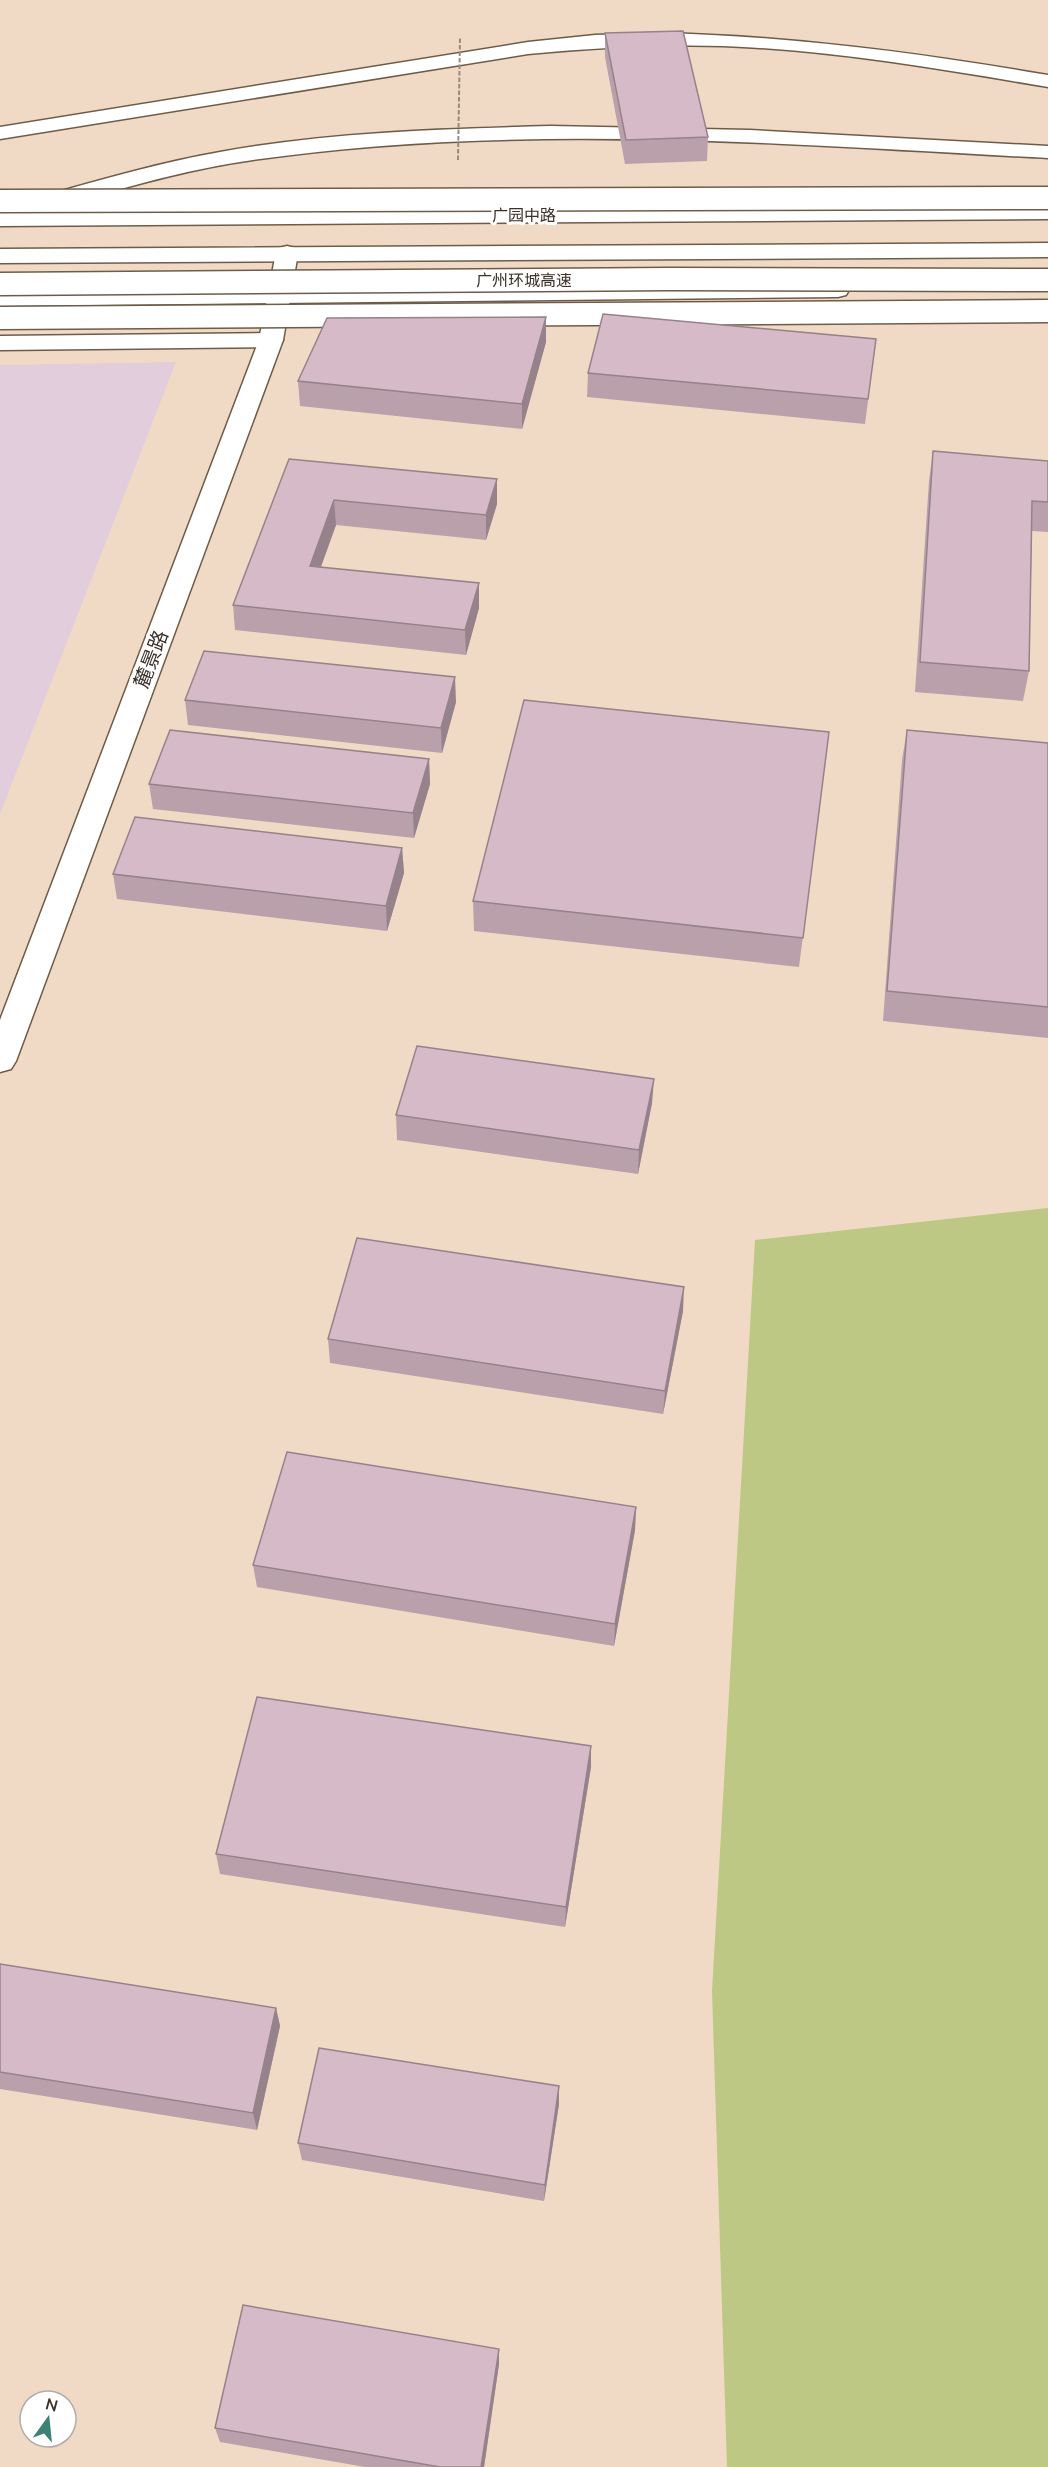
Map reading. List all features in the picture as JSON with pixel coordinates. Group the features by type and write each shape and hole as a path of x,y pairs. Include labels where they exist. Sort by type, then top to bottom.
{"main road":[{"path":"0,133 584,40 632,38 741,40 806,45 881,54 1048,81"},
{"path":"0,217 159,171 250,153 348,141 556,133 692,135 1048,152"},
{"path":"0,201 1048,198"},
{"name":"广园中路","path":"0,217 1048,212"},
{"name":"广园中路","path":"0,255 1048,250"},
{"name":"麓景路","path":"0,1061 271,340 287,253"},
{"name":"广州环城高速","path":"0,284 681,279 1048,280"},
{"path":"0,299 1048,290"},
{"path":"0,318 1048,311"},
{"path":"0,343 271,340"}],"shaded area":[{"path":"176,362 0,814 0,365"}],"green space":[{"path":"1048,1208 1048,2467 727,2467 712,1991 755,1240"}],"building":[{"path":"683,31 708,137 626,140 605,33"},
{"path":"603,314 876,339 868,399 588,373"},
{"path":"546,317 522,404 298,381 327,318"},
{"path":"933,451 1048,461 1048,502 1032,501 1029,671 920,662"},
{"path":"289,459 497,479 486,515 334,500 310,566 479,583 465,630 233,605"},
{"path":"204,651 455,677 441,728 185,700"},
{"path":"524,700 829,732 803,938 473,901"},
{"path":"170,730 429,759 413,813 149,784"},
{"path":"907,730 1048,743 1048,1007 887,991"},
{"path":"135,817 402,848 386,906 113,874"},
{"path":"417,1046 654,1079 639,1150 396,1115"},
{"path":"357,1238 684,1287 665,1391 328,1339"},
{"path":"287,1452 636,1507 615,1624 253,1565"},
{"path":"257,1697 591,1746 566,1907 216,1854"},
{"path":"0,1964 276,2008 253,2113 0,2072"},
{"path":"319,2048 559,2086 545,2185 298,2143"},
{"path":"243,2305 499,2349 481,2467 440,2467 215,2428"}]}
